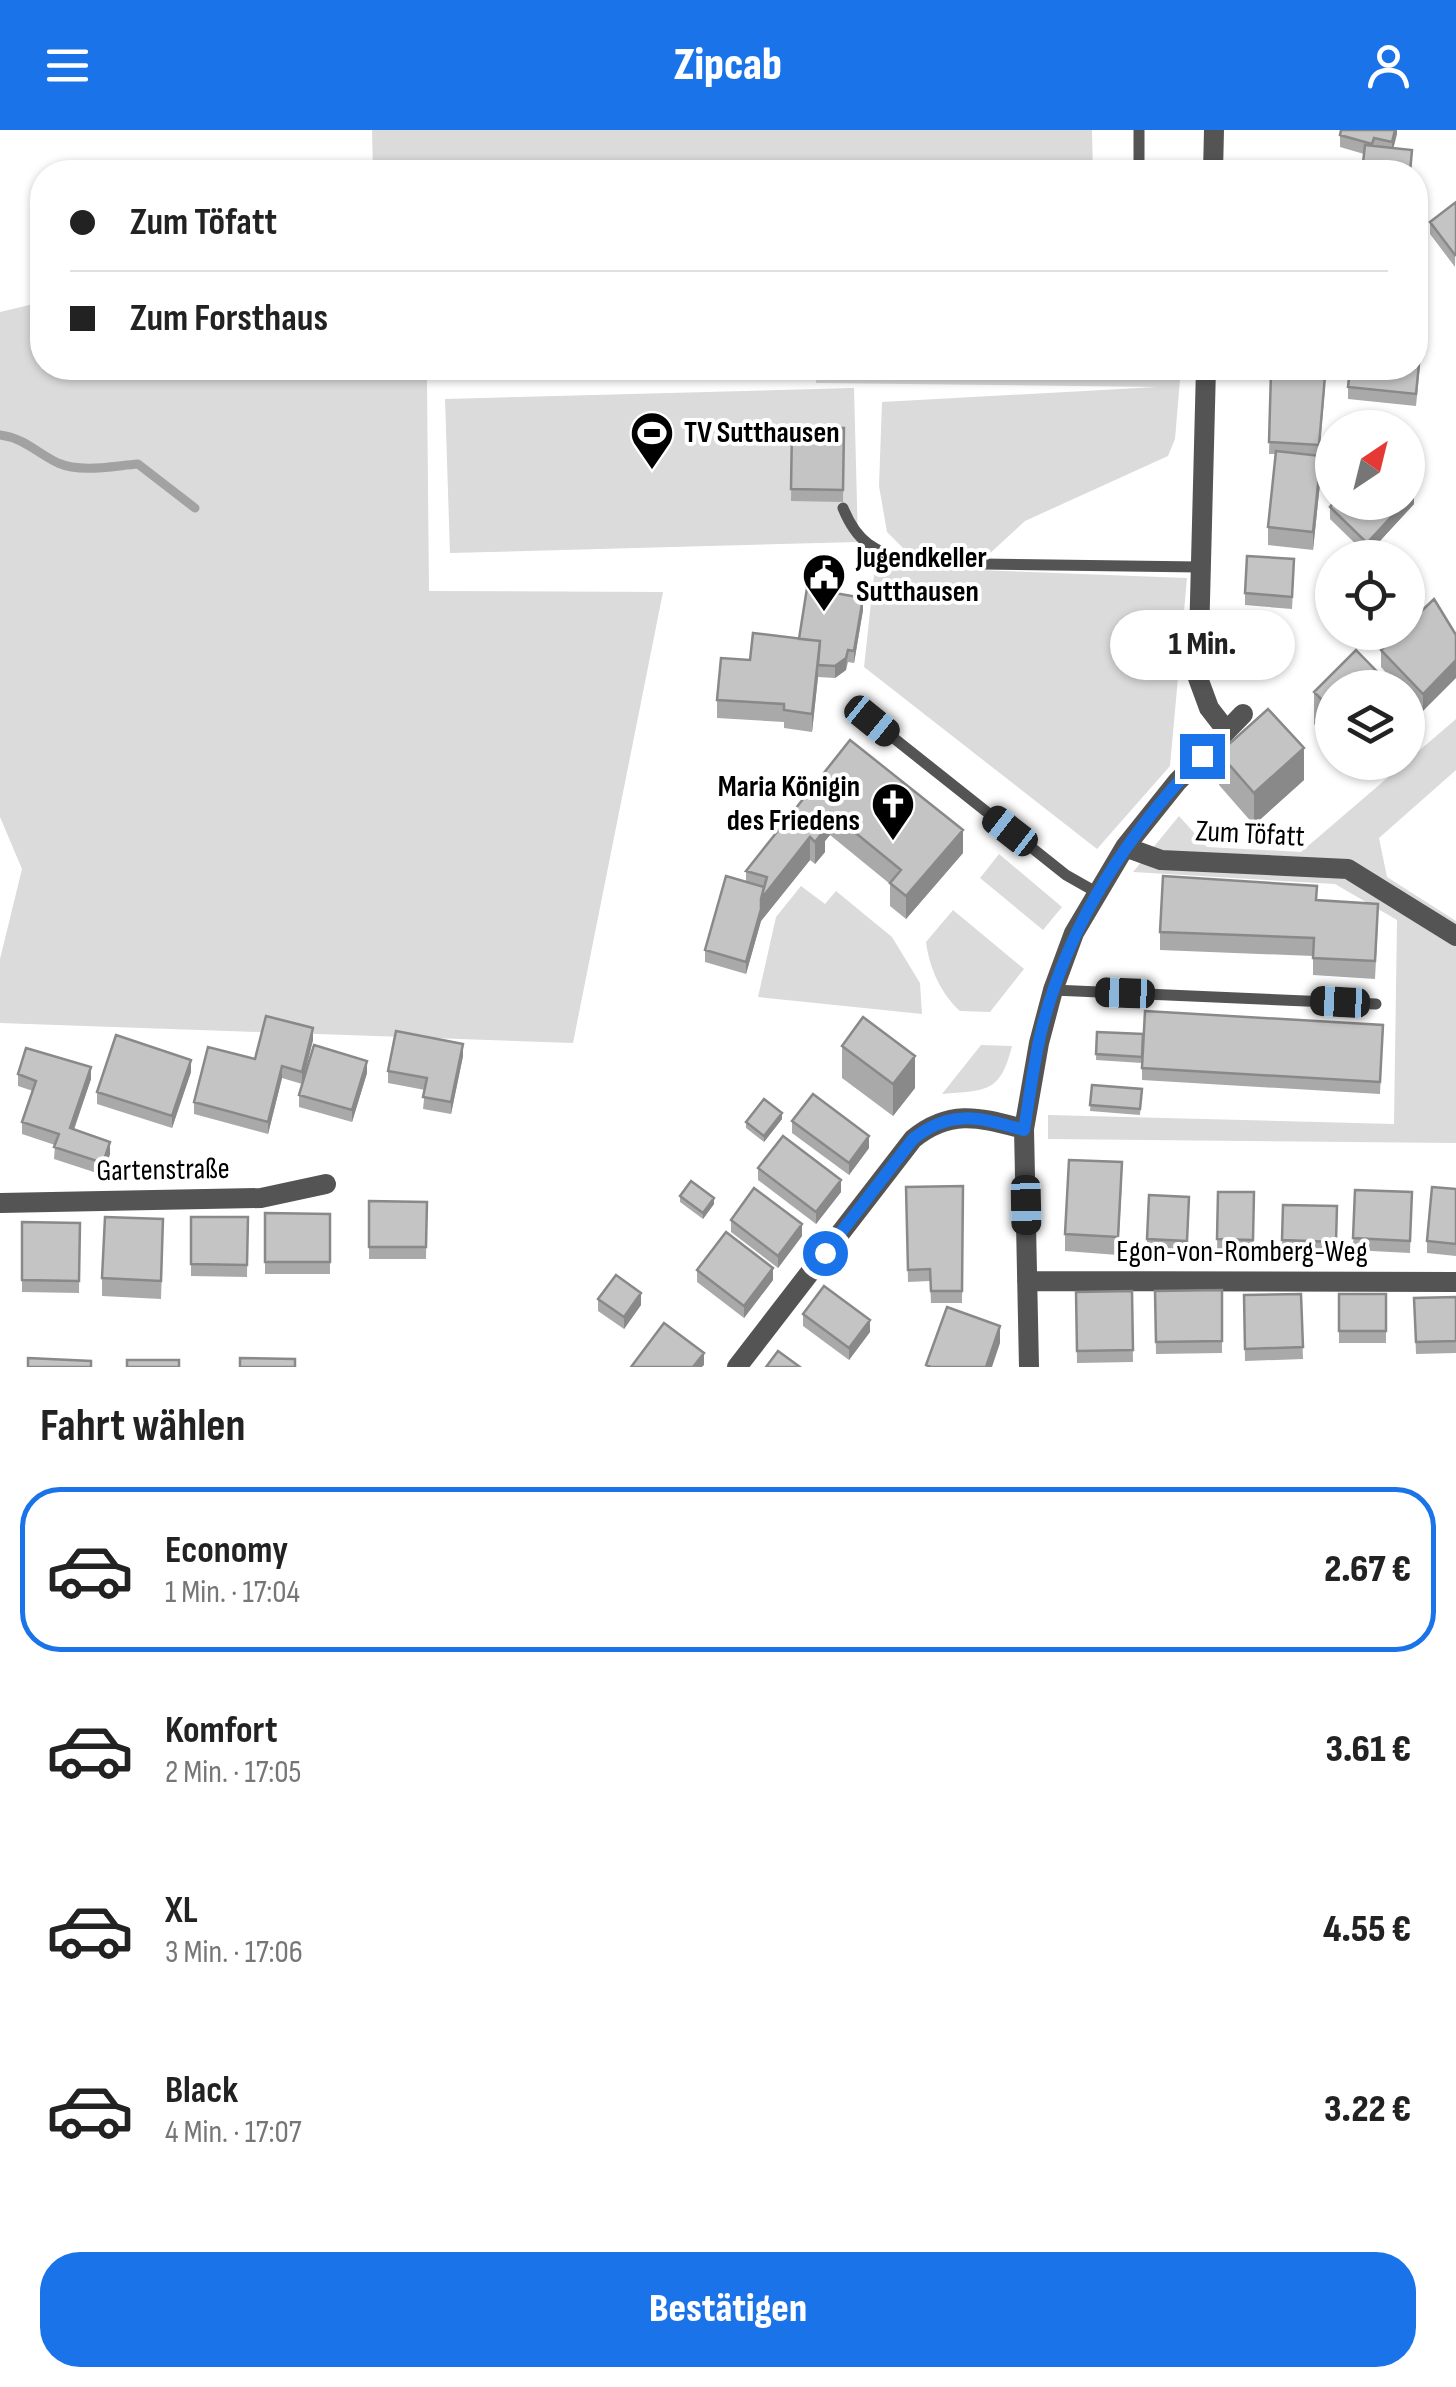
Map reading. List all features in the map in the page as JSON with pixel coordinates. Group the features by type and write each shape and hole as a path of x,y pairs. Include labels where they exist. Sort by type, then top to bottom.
{"street":[{"path":"1213,160 1214,130"},
{"path":"1206,380 1198,678 1209,708 1226,730"},
{"path":"1030,1367 1024,1130 1053,990 1074,933 1125,847 1177,782 1243,714"},
{"name":"Zum Töfatt","path":"1125,847 1162,860 1348,869 1456,936"},
{"path":"737,1367 913,1139 931,1124 953,1118 982,1119 1024,1130"},
{"name":"Gartenstraße","path":"0,1203 261,1198 326,1184"},
{"name":"Egon-von-Romberg-Weg","path":"1027,1281 1456,1282"}],"lane":[{"path":"1139,130 1139,160"},
{"path":"843,508 851,528 871,548 910,563 1198,567"},
{"path":"866,716 1066,876 1096,892"},
{"path":"1053,990 1376,1004"}],"shaded area":[{"path":"372,130 1092,130 1093,160 373,160"},
{"path":"30,305 30,380 427,380 429,591 663,592 573,1043 0,1023 0,959 22,869 0,817 0,312"},
{"path":"1180,380 1175,439 1168,456 1025,521 988,555 906,551 887,532 879,486 882,402 1157,387 816,383"},
{"name":"TV Sutthausen","path":"854,388 858,542 450,553 445,399"},
{"path":"875,566 1187,578 1170,766 1097,849 864,667"},
{"path":"1456,719 1456,770 1379,838 1387,877 1456,921 1456,1143 1048,1139 1048,1115 1394,1124 1397,920 1335,884 1133,872 1179,816 1207,847 1301,852 1385,780 1425,780 1425,746"},
{"path":"999,854 1062,907 1043,930 980,878"},
{"path":"801,886 825,904 836,891 892,937 920,983 922,1014 758,997 776,917"},
{"path":"953,910 1024,969 990,1012 960,1011 947,997 933,970 926,942"},
{"path":"981,1045 1012,1046 996,1081 980,1090 942,1094"}],"building":[{"path":"1341,130 1395,130 1392,142 1374,138 1372,144 1340,135"},
{"path":"1365,145 1412,150 1411,160 1363,160"},
{"path":"1456,202 1456,254 1455,255 1430,222"},
{"path":"1271,380 1325,380 1322,410 1315,410 1315,445 1269,442"},
{"path":"1349,380 1417,380 1416,394 1348,387"},
{"path":"792,427 844,428 843,490 791,489"},
{"path":"1276,451 1315,455 1313,532 1268,527"},
{"path":"1343,520 1388,520 1370,540 1364,540"},
{"path":"1247,556 1294,559 1292,597 1245,593"},
{"path":"807,588 863,598 854,651 848,650 846,658 835,666 818,665 820,641 799,639"},
{"path":"1434,599 1456,635 1456,660 1425,692 1425,670 1400,670 1381,650 1425,650 1425,608"},
{"path":"753,633 820,641 812,714 784,710 784,704 717,700 721,658 750,660"},
{"path":"1356,650 1375,670 1336,670"},
{"path":"1268,709 1304,748 1254,793 1219,753"},
{"name":"Maria Königin des Friedens","path":"850,740 963,830 906,896 890,883 901,870 830,812 819,825 825,829 815,842 810,837 761,899 767,877 746,871"},
{"path":"726,876 764,887 746,962 705,950"},
{"path":"1163,876 1317,886 1316,900 1378,904 1375,961 1313,958 1314,938 1160,932"},
{"path":"1145,1011 1383,1025 1380,1082 1142,1068"},
{"path":"266,1016 313,1028 302,1072 282,1066 268,1122 194,1102 208,1047 255,1059"},
{"path":"863,1017 915,1056 893,1084 842,1046"},
{"path":"396,1031 463,1044 451,1102 423,1097 427,1078 388,1071"},
{"path":"1097,1032 1143,1034 1142,1057 1096,1054"},
{"path":"116,1035 191,1060 172,1116 97,1092"},
{"path":"314,1045 367,1061 352,1110 299,1095"},
{"path":"26,1048 91,1067 70,1128 110,1142 103,1163 54,1147 59,1134 22,1122 36,1081 18,1074"},
{"path":"1092,1085 1142,1089 1140,1109 1090,1105"},
{"path":"813,1094 869,1136 849,1163 792,1121"},
{"path":"764,1099 782,1113 764,1136 746,1122"},
{"path":"783,1136 841,1180 816,1212 758,1168"},
{"path":"1069,1160 1122,1162 1118,1237 1065,1234"},
{"path":"691,1181 714,1198 703,1213 680,1196"},
{"path":"963,1186 962,1291 931,1291 930,1269 908,1270 906,1187"},
{"path":"1432,1187 1456,1189 1456,1244 1427,1241"},
{"path":"754,1188 802,1224 778,1256 731,1220"},
{"path":"1355,1190 1412,1192 1410,1241 1353,1238"},
{"path":"1218,1192 1254,1192 1253,1240 1217,1239"},
{"path":"1149,1195 1189,1197 1187,1241 1147,1239"},
{"path":"369,1201 427,1202 426,1247 369,1247"},
{"path":"1283,1205 1337,1206 1336,1242 1282,1240"},
{"path":"265,1213 330,1214 330,1262 265,1262"},
{"path":"105,1217 163,1219 161,1281 102,1278"},
{"path":"191,1217 248,1217 247,1265 191,1264"},
{"path":"22,1222 80,1223 79,1281 22,1280"},
{"path":"726,1232 773,1268 744,1306 697,1270"},
{"path":"616,1275 641,1293 624,1317 598,1299"},
{"path":"824,1286 870,1320 849,1348 803,1314"},
{"path":"1222,1290 1222,1341 1156,1342 1155,1291"},
{"path":"1132,1291 1133,1350 1077,1351 1076,1292"},
{"path":"1301,1294 1303,1347 1245,1349 1244,1295"},
{"path":"1339,1294 1386,1294 1386,1331 1339,1331"},
{"path":"1456,1297 1456,1341 1416,1342 1414,1298"},
{"path":"947,1307 1000,1326 986,1367 926,1365"},
{"path":"664,1323 704,1353 693,1367 631,1367"},
{"path":"778,1351 800,1367 766,1367"},
{"path":"28,1358 91,1361 91,1367 28,1367"},
{"path":"240,1358 295,1359 295,1367 240,1367"},
{"path":"127,1360 179,1360 179,1367 127,1367"}],"waterway":[{"path":"0,435 16,439 67,466 138,464 195,508"}],"place":[{"name":"TV Sutthausen","path":"652,471"},
{"name":"Jugendkeller Sutthausen","path":"824,613"},
{"name":"Maria Königin des Friedens","path":"893,842"}],"route":[{"path":"825,1253 913,1139 931,1124 953,1118 982,1119 1024,1130 1044,1022 1074,933 1125,847 1202,756"}]}
